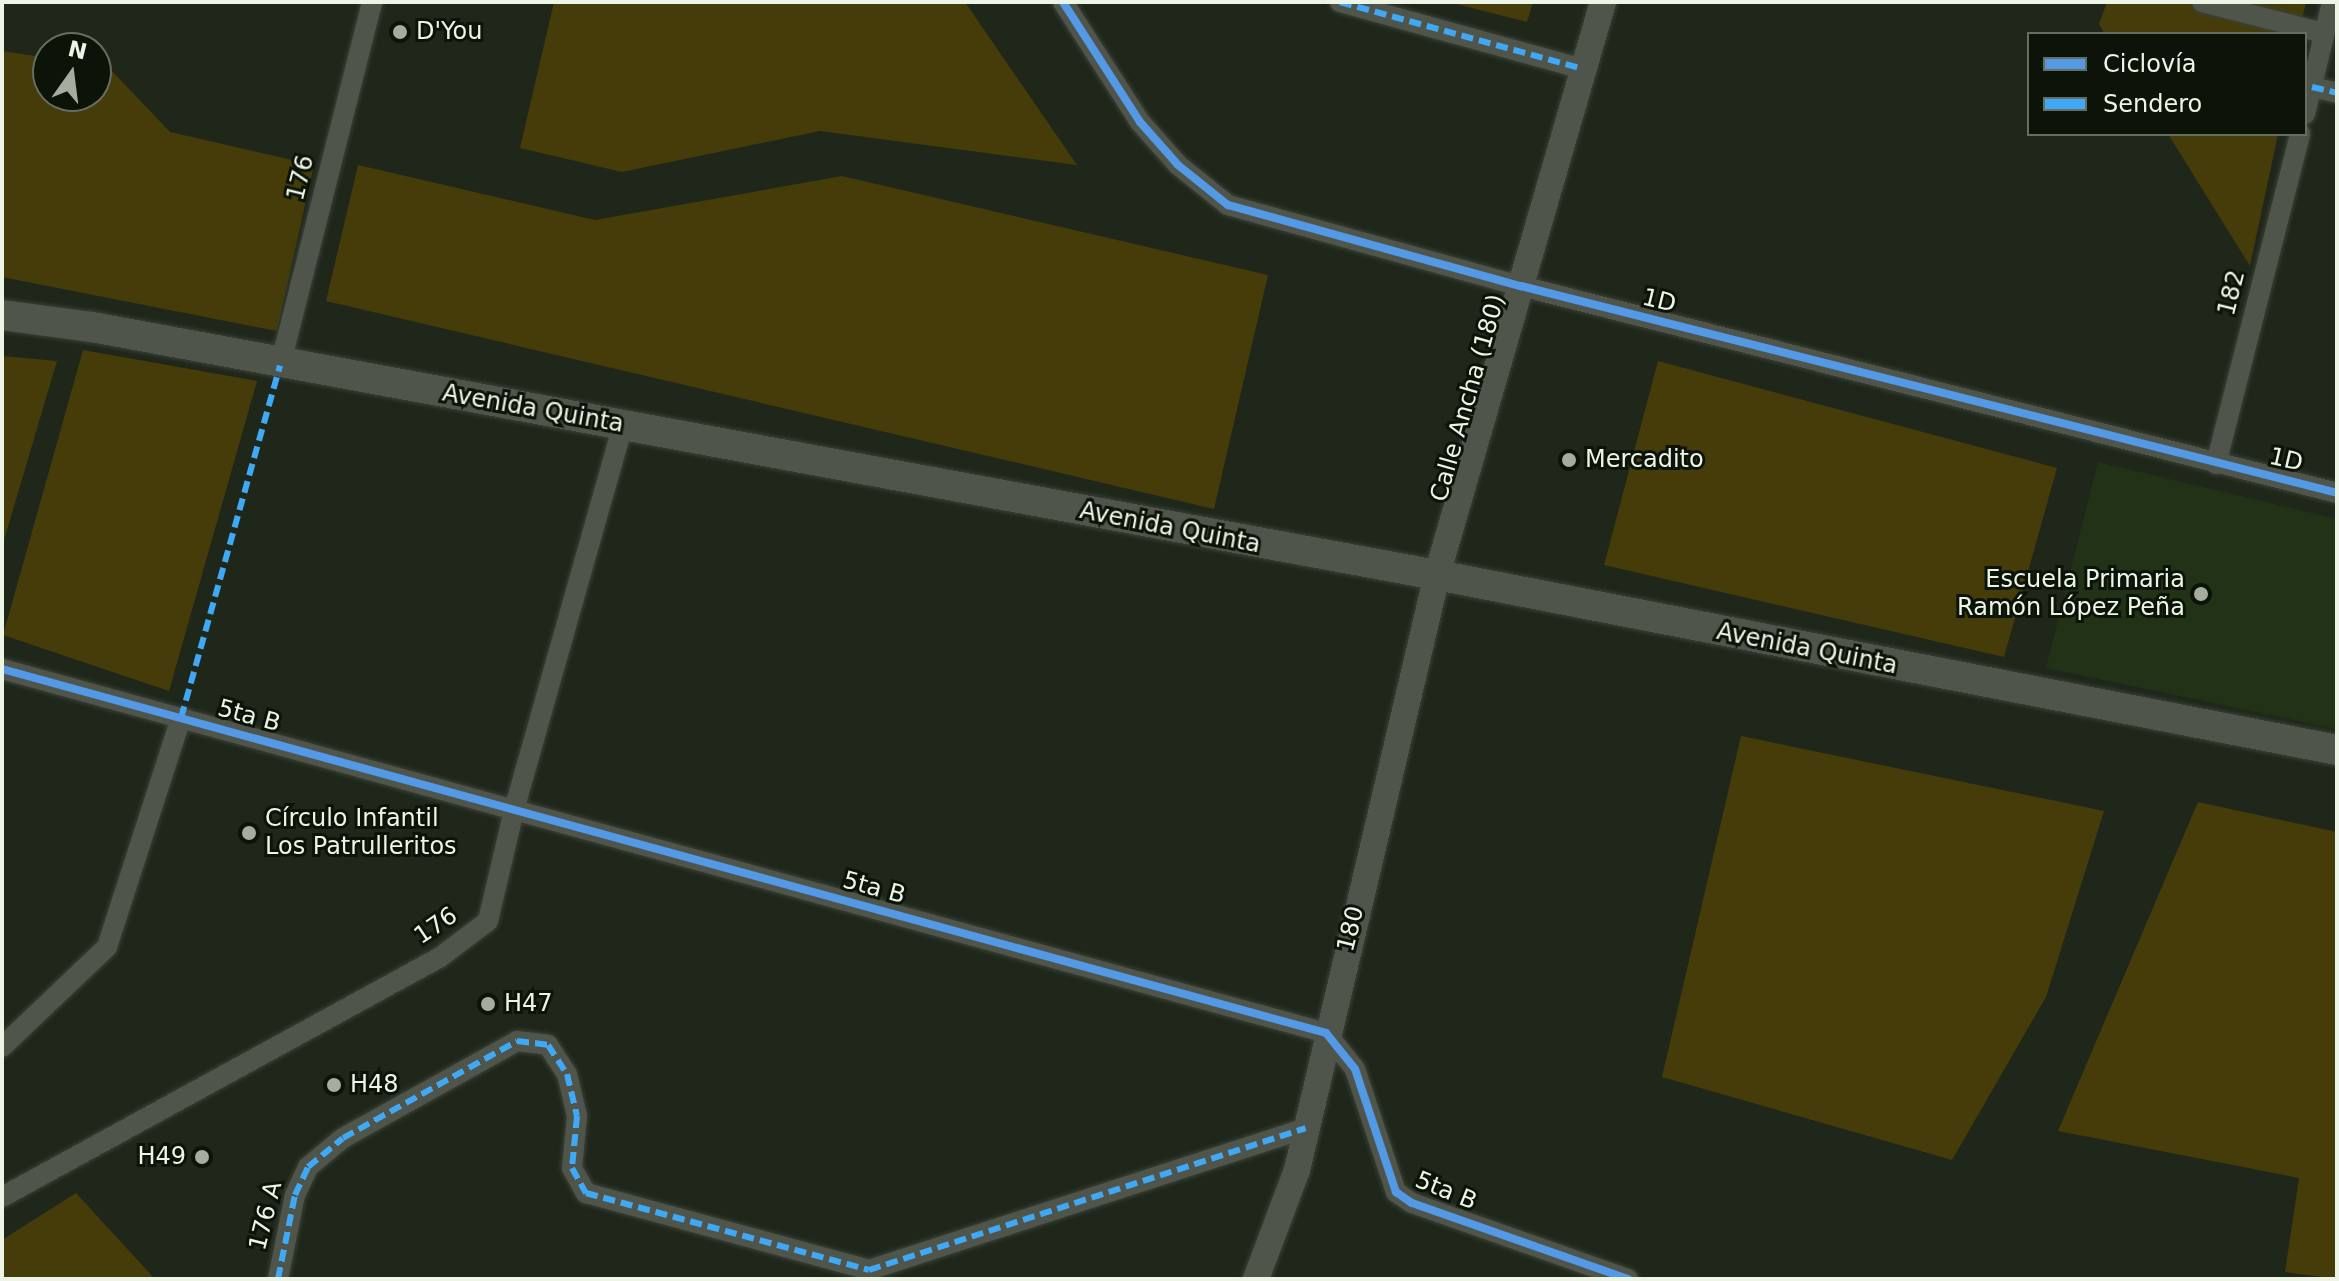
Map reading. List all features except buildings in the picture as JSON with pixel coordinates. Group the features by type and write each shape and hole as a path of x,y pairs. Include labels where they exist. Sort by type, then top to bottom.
{"main road":[{"name":"Avenida Quinta","path":"2,315 92,327 280,366 623,425 1437,575 2337,750"}],"street":[{"name":"176","path":"280,366 372,2"},
{"name":"1D","path":"1063,2 1140,122 1178,165 1228,205 1521,286 2337,493"},
{"path":"1340,2 1583,69"},
{"name":"Calle Ancha (180)","path":"1437,575 1603,2"},
{"path":"2202,2 2324,33"},
{"path":"2307,106 2332,2"},
{"path":"2312,87 2337,93"},
{"name":"182","path":"2216,464 2299,136"},
{"name":"176","path":"2,1197 439,958 488,921 514,810 623,425"},
{"name":"180","path":"1256,1279 1272,1248 1306,1128 1326,1033 1437,575"},
{"name":"5ta B","path":"2,669 1326,1033 1355,1069 1396,1192 1412,1203 1628,1279"},
{"name":"5ta B","path":"2,1047 107,947 181,718"},
{"name":"176 A","path":"278,1279 295,1195 308,1167 343,1138 517,1041 548,1045 567,1074 577,1116 572,1168 586,1193 869,1270 1306,1128"}],"shaded area":[{"path":"554,2 965,2 1077,165 820,131 622,172 520,148"},
{"path":"1449,2 1533,2 1527,22"},
{"path":"2107,2 2306,2 2299,32 2104,32 2099,24"},
{"path":"2,51 32,56 32,112 112,112 112,71 170,132 314,165 277,331 2,277"},
{"path":"2169,136 2278,136 2250,266"},
{"path":"358,165 595,220 842,176 1268,275 1214,509 326,301"},
{"path":"83,350 257,381 169,691 3,635"},
{"path":"2,356 57,361 2,547"},
{"path":"1658,361 2057,468 2004,657 1604,565"},
{"name":"Escuela Primaria Ramón López Peña","path":"2098,462 2337,519 2337,729 2046,668"},
{"path":"1741,736 2104,811 2046,997 1952,1160 1662,1077"},
{"path":"2198,802 2337,832 2337,1279 2285,1272 2299,1178 2058,1131"},
{"path":"76,1193 155,1279 2,1279 2,1240"}],"marked path":[{"path":"1340,2 1583,69"},
{"path":"2312,87 2337,93"},
{"path":"181,718 280,366"},
{"path":"278,1279 295,1195 308,1167 343,1138 517,1041 548,1045 567,1074 577,1116 572,1168 586,1193 869,1270 1306,1128"}],"cycle path":[{"path":"1063,2 1140,122 1178,165 1228,205 1521,286 2337,493"},
{"path":"2,669 1326,1033 1355,1069 1396,1192 1412,1203 1628,1279"}],"place":[{"name":"D'You","path":"400,32"},
{"name":"Mercadito","path":"1569,460"},
{"name":"Escuela Primaria Ramón López Peña","path":"2201,594"},
{"name":"Círculo Infantil Los Patrulleritos","path":"249,833"},
{"name":"H47","path":"488,1004"},
{"name":"H48","path":"334,1085"},
{"name":"H49","path":"202,1157"}]}
